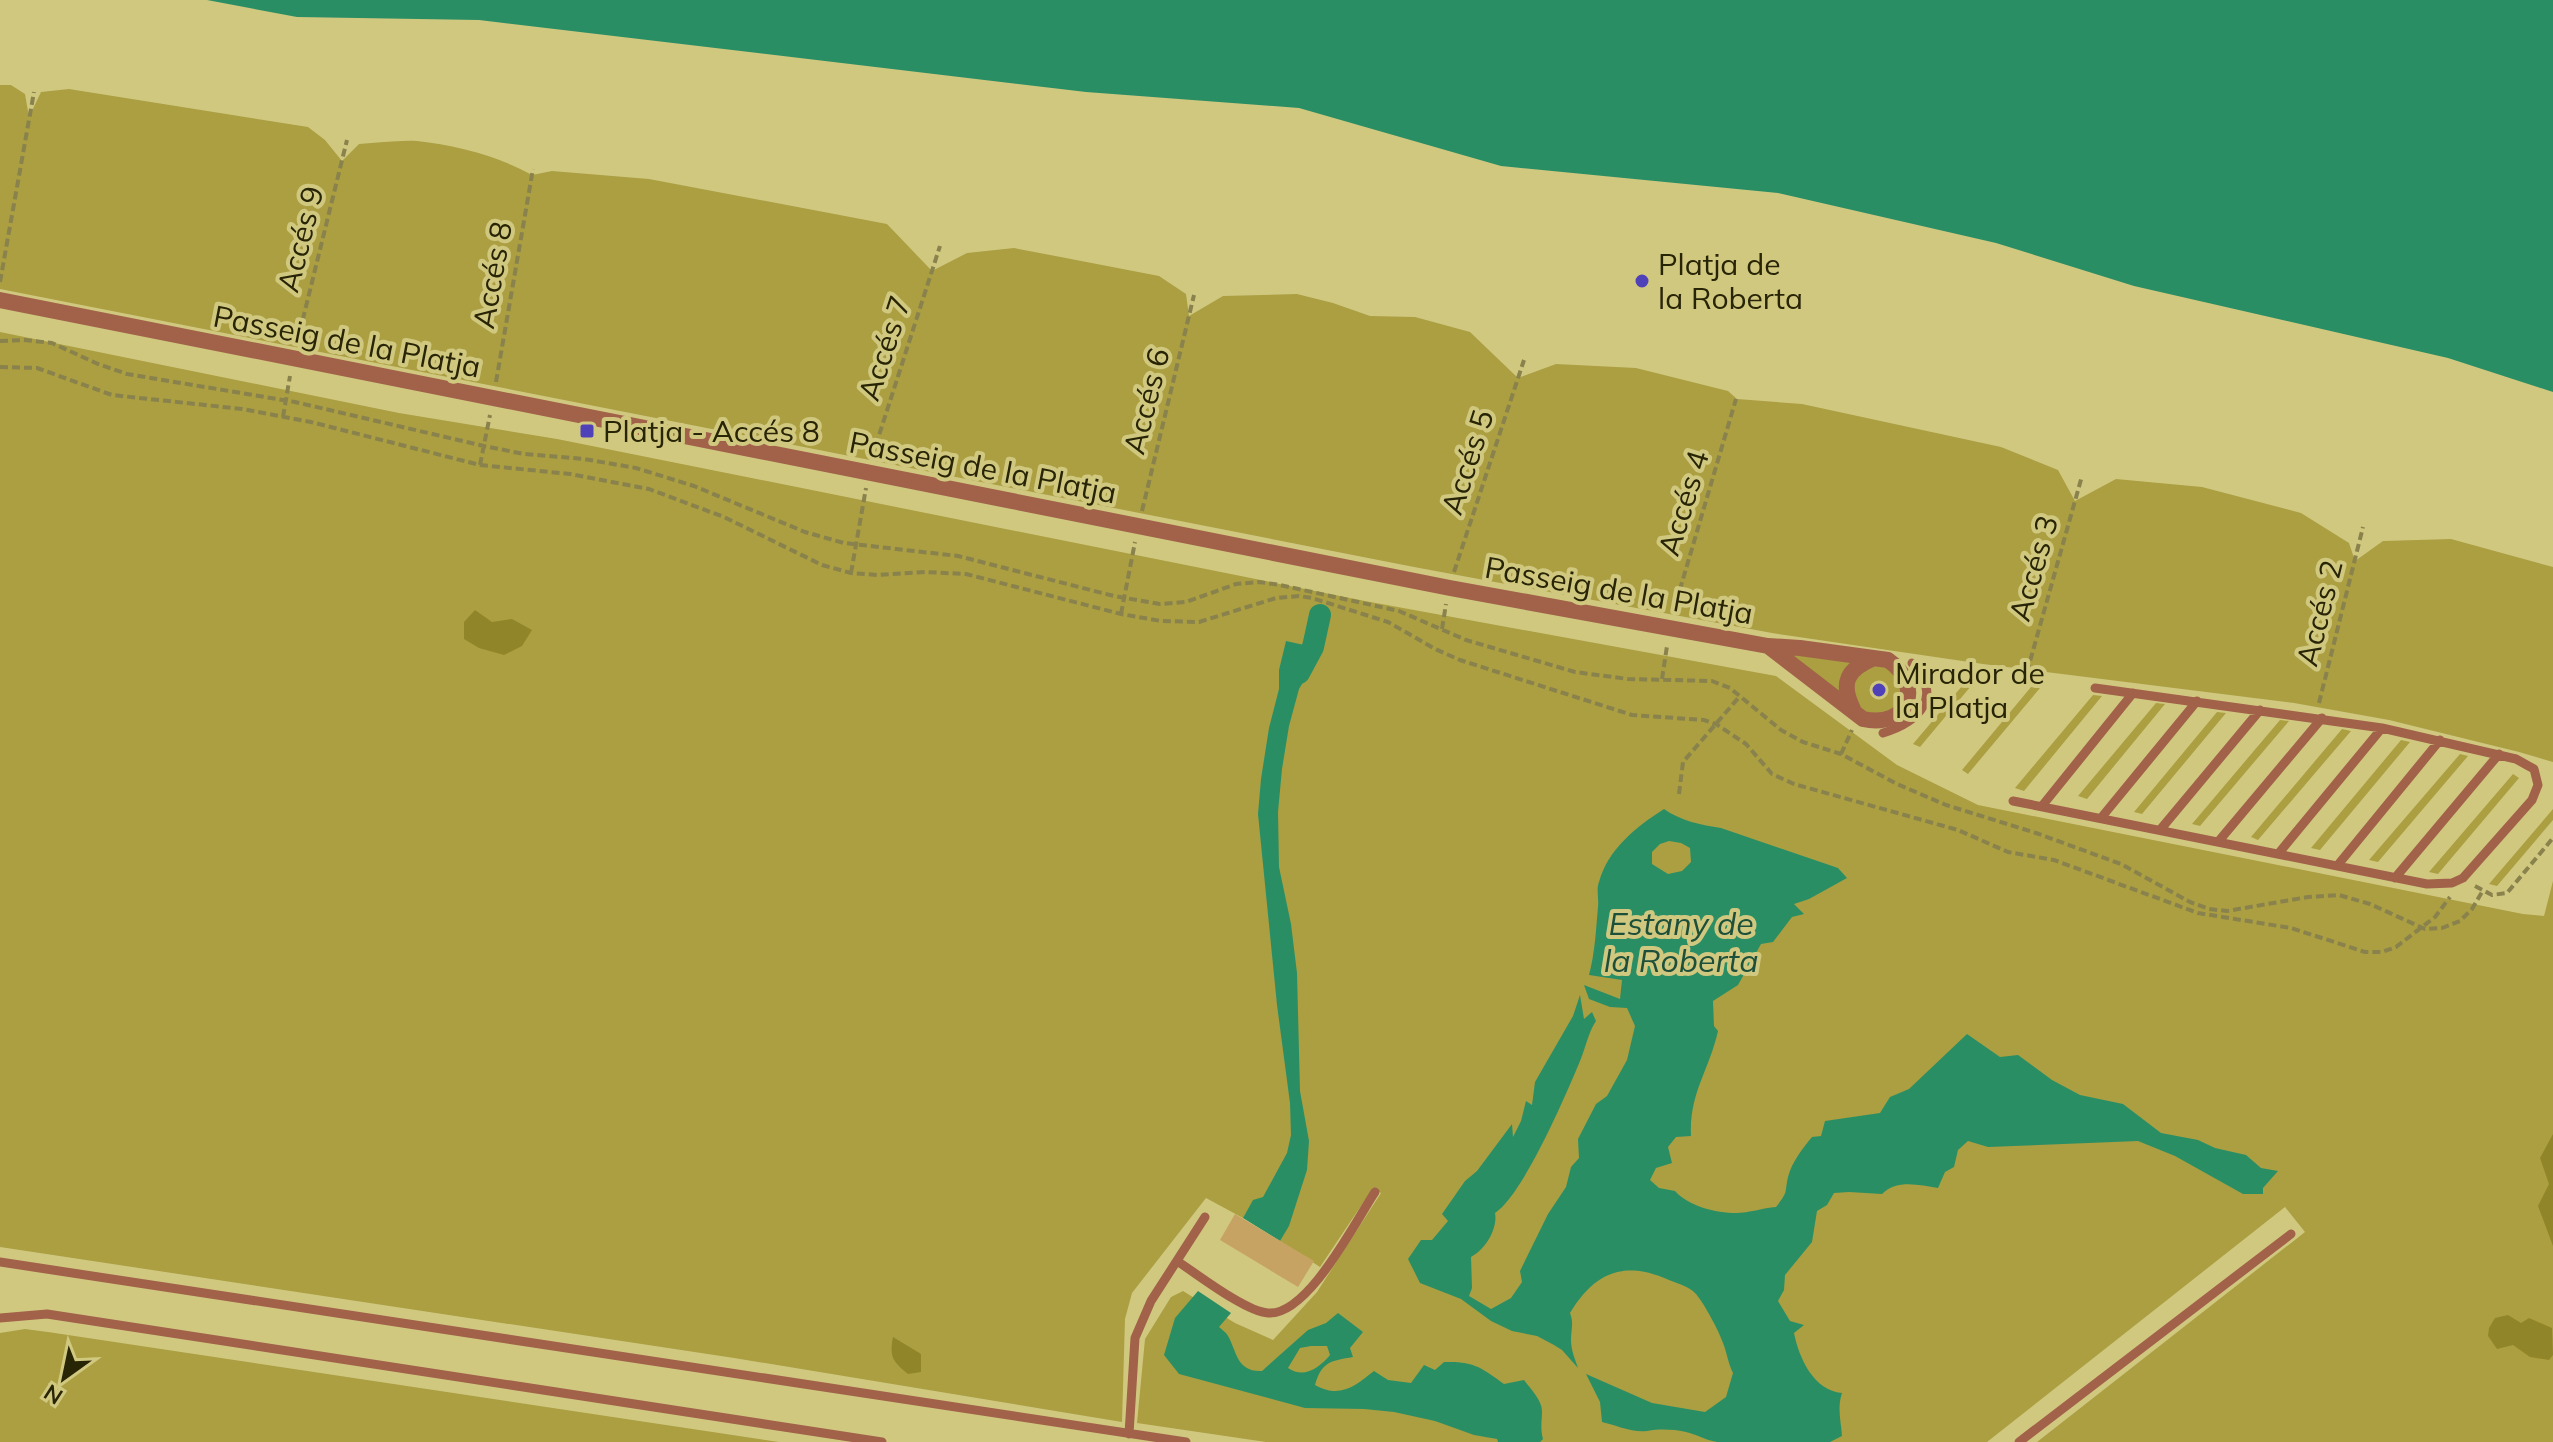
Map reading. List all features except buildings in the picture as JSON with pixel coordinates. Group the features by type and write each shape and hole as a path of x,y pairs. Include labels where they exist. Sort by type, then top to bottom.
{"street":[{"name":"Passeig de la Platja","path":"0,300 1450,588 1768,646 1888,660 1901,669 1908,681 1909,696 1903,709 1892,718 1877,722 1854,718 1768,646"},
{"path":"1854,718 1845,690 1850,675 1859,665 1874,658"}],"lane":[{"path":"1883,733 1905,724 1923,705 1927,684 1912,663"},
{"path":"2013,801 2427,884 2452,883 2463,878 2532,800 2538,785 2534,769 2527,764 2440,740 2319,714 2260,710 2095,688"},
{"path":"2042,806 2133,693"},
{"path":"2101,818 2197,701"},
{"path":"2160,830 2260,710"},
{"path":"2218,842 2319,714"},
{"path":"2278,854 2382,728"},
{"path":"2337,866 2440,740"},
{"path":"2395,878 2499,754"},
{"path":"1177,1261 1239,1302 1266,1314 1284,1311 1302,1298 1324,1271 1375,1192"},
{"path":"1129,1434 1135,1338 1151,1301 1205,1217"},
{"path":"2019,1442 2291,1234"},
{"path":"0,1262 1186,1442"},
{"path":"0,1318 47,1314 882,1442"}],"path":[{"path":"0,282 34,92"},
{"name":"Accés 9","path":"295,349 347,140"},
{"name":"Accés 8","path":"495,388 533,169"},
{"name":"Accés 7","path":"870,463 940,246"},
{"name":"Accés 6","path":"1140,517 1194,295"},
{"path":"0,341 52,343 127,374 286,400 524,454 592,460 636,468 722,497 805,532 856,544 971,559 1124,598 1173,604 1236,584 1259,582 1399,611 1466,640 1575,672 1616,679 1712,681 1723,684 1793,738 1841,754 1897,784 1946,805 2121,864 2190,902 2209,909 2227,911 2308,897 2339,895 2370,904 2421,928 2442,928 2460,921 2482,892"},
{"name":"Accés 5","path":"1452,578 1524,360"},
{"path":"0,367 55,372 112,395 202,404 344,429 480,465 570,474 649,489 724,517 813,561 851,573 966,574 1121,614 1161,621 1199,622 1276,598 1312,598 1388,622 1460,660 1632,715 1684,718 1716,724 1746,744 1780,779 1958,830 2008,852 2054,860 2198,913 2280,925 2373,953 2396,947 2421,928 2448,903 2452,883"},
{"path":"283,417 292,369"},
{"name":"Accés 4","path":"1671,619 1736,399"},
{"path":"480,465 491,409"},
{"name":"Accés 3","path":"2027,672 2082,476"},
{"path":"851,573 866,483"},
{"name":"Accés 2","path":"2319,714 2363,527"},
{"path":"1121,614 1136,537"},
{"path":"1442,629 1448,598"},
{"path":"1662,679 1668,639"},
{"path":"1679,794 1683,762 1740,696"},
{"path":"1841,754 1854,718"},
{"path":"2463,878 2482,892 2492,895 2507,893 2553,838"}],"shaded area":[{"path":"0,85 11,85 25,94 29,117 41,92 69,89 308,127 325,140 342,161 359,144 417,141 476,152 532,175 552,171 649,179 887,224 932,271 967,253 1014,248 1159,276 1186,294 1189,316 1223,296 1297,294 1370,316 1415,317 1470,332 1518,378 1556,364 1636,368 1728,391 1737,399 1802,404 2001,447 2058,470 2075,501 2116,479 2202,487 2301,513 2349,543 2355,561 2383,541 2451,539 2553,567 2553,762 2389,720 2294,703 1983,664 1772,633 1414,567 0,289"},
{"path":"0,332 399,413 557,439 1365,601 1776,676 1897,765 1978,805 2523,914 2544,916 2553,881 2553,1442 2037,1442 2305,1232 2285,1207 1987,1442 1266,1442 1137,1423 1145,1339 1171,1297 1183,1291 1235,1323 1273,1340 1317,1292 1381,1193 1373,1188 1320,1267 1280,1241 1271,1218 1243,1218 1206,1198 1132,1293 1125,1319 1122,1422 734,1358 0,1247"},
{"path":"475,610 492,622 512,619 532,630 522,646 504,655 479,648 464,639 464,622"},
{"path":"1791,654 1851,661 1839,693"},
{"path":"1877,665 1894,673 1902,690 1894,707 1877,715 1860,707 1852,690 1860,673"},
{"path":"1968,679 1976,680 1920,747 1913,744"},
{"path":"2031,687 2040,688 1968,774 1962,770"},
{"path":"2093,695 2102,696 2024,791 2015,788"},
{"path":"2156,703 2165,704 2087,799 2078,796"},
{"path":"2217,712 2226,713 2142,814 2134,812"},
{"path":"2280,720 2289,721 2200,826 2192,824"},
{"path":"2342,729 2351,731 2258,840 2251,837"},
{"path":"2401,740 2410,742 2320,850 2311,848"},
{"path":"2460,754 2468,756 2378,862 2369,860"},
{"path":"2513,774 2519,778 2438,874 2429,872"},
{"path":"2553,809 2553,820 2497,886 2489,884"},
{"path":"2553,1134 2553,1246 2538,1206 2549,1184 2540,1158"},
{"path":"2508,1315 2521,1323 2529,1318 2552,1328 2553,1355 2549,1360 2530,1357 2513,1345 2497,1349 2488,1336 2489,1328 2495,1318"},
{"path":"25,1329 779,1442 0,1442 0,1333"},
{"path":"893,1337 921,1354 921,1372 908,1374 896,1362 892,1354"}],"water":[{"path":"207,0 2553,0 2553,392 2448,358 2134,286 1996,243 1778,193 1501,166 1299,108 1086,92 479,20 297,17"},
{"path":"1286,641 1313,647 1311,669 1299,689 1289,726 1278,812 1279,867 1297,973 1300,1091 1309,1141 1307,1170 1289,1226 1280,1241 1243,1218 1253,1200 1263,1197 1287,1153 1291,1135 1258,814 1269,728"},
{"name":"Estany de la Roberta","path":"1664,809 1684,819 1721,828 1838,868 1847,878 1794,904 1804,914 1792,917 1773,942 1761,944 1738,985 1713,1001 1714,1026 1718,1031 1696,1094 1691,1136 1676,1137 1668,1147 1672,1163 1656,1168 1650,1180 1659,1188 1675,1191 1695,1205 1720,1212 1741,1213 1776,1207 1784,1195 1795,1161 1812,1137 1821,1136 1825,1121 1880,1113 1890,1097 1909,1089 1967,1034 2000,1057 2018,1055 2052,1080 2080,1095 2123,1104 2161,1133 2198,1140 2215,1148 2246,1155 2261,1168 2278,1171 2263,1188 2263,1194 2243,1194 2175,1156 2138,1141 1988,1147 1968,1141 1958,1150 1954,1167 1945,1172 1938,1188 1908,1184 1894,1186 1882,1194 1834,1193 1827,1205 1817,1211 1812,1242 1785,1275 1784,1290 1778,1301 1790,1321 1804,1325 1794,1333 1809,1372 1823,1386 1842,1393 1842,1436 1830,1442 1717,1442 1681,1431 1636,1431 1602,1422 1600,1402 1586,1374 1652,1403 1705,1412 1726,1397 1733,1373 1718,1332 1693,1292 1676,1282 1638,1271 1624,1271 1600,1279 1570,1313 1572,1347 1578,1368 1554,1345 1537,1336 1512,1331 1491,1321 1461,1299 1420,1283 1408,1259 1421,1240 1432,1240 1448,1221 1442,1214 1512,1124 1513,1137 1526,1101 1532,1105 1535,1082 1573,1016 1580,995 1584,1019 1592,1012 1596,1021 1580,1061 1531,1166 1506,1203 1495,1213 1489,1238 1471,1257 1472,1288 1469,1296 1491,1309 1511,1298 1522,1282 1520,1271 1548,1214 1566,1187 1571,1167 1579,1158 1578,1139 1596,1104 1607,1096 1627,1060 1635,1026 1627,1008 1610,1007 1589,999 1584,985 1620,999 1622,980 1589,975 1595,941 1598,885 1616,849","holes":["1669,841 1690,848 1691,862 1682,871 1668,874 1652,864 1652,852 1660,844"]},
{"path":"1198,1291 1231,1313 1219,1327 1227,1335 1242,1364 1262,1371 1308,1330 1326,1323 1338,1313 1363,1332 1350,1348 1353,1357 1328,1364 1315,1385 1340,1391 1354,1386 1374,1371 1388,1380 1411,1383 1424,1365 1435,1370 1444,1362 1470,1364 1504,1384 1524,1380 1541,1407 1543,1439 1540,1442 1498,1442 1497,1439 1474,1435 1435,1421 1394,1412 1305,1408 1179,1374 1164,1355 1175,1318","holes":["1327,1346 1330,1355 1316,1368 1305,1372 1288,1368 1300,1348"]}],"waterway":[{"path":"1299,673 1313,647 1320,615"}],"place":[{"name":"Platja de la Roberta","path":"1642,281"},
{"name":"Platja - Accés 8","path":"587,431"},
{"name":"Mirador de la Platja","path":"1879,690"}]}
